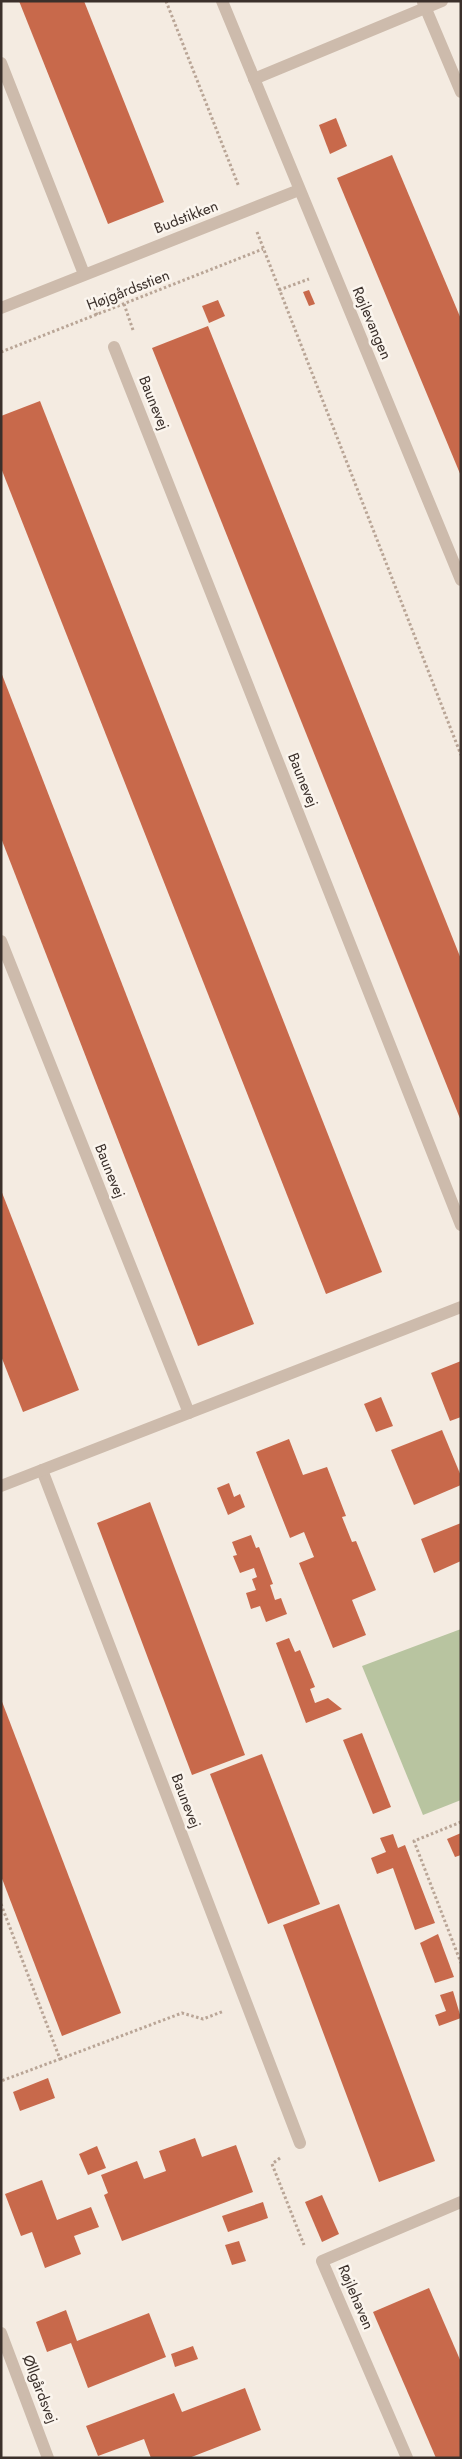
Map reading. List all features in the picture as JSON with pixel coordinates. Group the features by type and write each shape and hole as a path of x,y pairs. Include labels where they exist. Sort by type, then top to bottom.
{"street":[{"name":"Røjlevangen","path":"222,1 461,580"},
{"path":"254,79 424,5 442,1"},
{"path":"424,5 461,92"},
{"path":"1,62 84,274"},
{"name":"Budstikken","path":"1,308 299,190"},
{"name":"Baunevej","path":"114,347 461,1225"},
{"name":"Baunevej","path":"1,941 189,1413"},
{"path":"1,1486 461,1306"},
{"name":"Baunevej","path":"42,1470 300,2143"},
{"name":"Røjlehaven","path":"407,2458 322,2261 461,2202"},
{"name":"Øllgårdsvej","path":"1,2332 48,2458"}],"path":[{"path":"166,1 461,755"},
{"name":"Højgårdsstien","path":"1,352 263,249"},
{"path":"279,290 309,279"},
{"path":"461,1822 414,1841 461,1963"},
{"path":"1,1904 60,2059"},
{"path":"1,2082 182,2013 203,2019 246,2002"},
{"path":"300,2143 272,2164 308,2253 322,2261"}],"green space":[{"path":"461,1629 461,1800 423,1815 362,1666"}],"building":[{"path":"19,1 84,1 164,202 108,224"},
{"path":"336,118 347,146 330,154 319,125"},
{"path":"392,155 461,319 461,476 337,178"},
{"path":"309,290 315,304 309,306 303,292"},
{"path":"218,300 225,316 209,323 202,306"},
{"path":"208,326 461,959 461,1121 152,348"},
{"path":"40,401 382,1272 326,1294 1,468 1,416"},
{"path":"1,672 254,1324 198,1346 1,838"},
{"path":"1,1190 79,1390 23,1412 1,1356"},
{"path":"461,1361 461,1417 450,1421 431,1373"},
{"path":"381,1397 393,1426 376,1432 364,1404"},
{"path":"442,1430 461,1476 461,1485 414,1505 391,1450"},
{"path":"289,1439 303,1475 327,1467 346,1516 342,1517 352,1542 356,1541 376,1590 352,1600 366,1635 333,1648 299,1563 314,1557 304,1532 290,1538 256,1452"},
{"path":"229,1483 234,1497 240,1494 245,1507 228,1515 217,1488"},
{"path":"150,1502 245,1755 192,1775 97,1523"},
{"path":"461,1523 461,1561 434,1573 421,1539"},
{"path":"251,1535 256,1548 259,1547 273,1584 270,1585 275,1600 281,1598 287,1614 266,1622 260,1606 251,1609 246,1593 256,1590 252,1579 257,1577 254,1568 240,1573 233,1556 237,1555 232,1542"},
{"path":"289,1638 295,1652 300,1650 315,1687 310,1689 315,1703 328,1698 342,1709 306,1723 276,1643"},
{"path":"1,1699 121,2013 62,2036 1,1876"},
{"path":"362,1733 391,1807 373,1814 343,1740"},
{"path":"262,1754 320,1904 268,1924 210,1774"},
{"path":"461,1833 461,1855 455,1857 447,1839"},
{"path":"393,1834 398,1848 405,1845 435,1923 415,1930 393,1868 377,1874 371,1858 386,1852 380,1838"},
{"path":"339,1904 435,2161 379,2182 283,1925"},
{"path":"438,1934 454,1977 435,1983 420,1943"},
{"path":"453,1991 461,2018 439,2026 435,2015 446,2011 440,1995"},
{"path":"48,2078 55,2098 20,2111 13,2092"},
{"path":"195,2138 202,2157 236,2145 253,2192 122,2241 104,2195 108,2193 101,2175 137,2161 144,2179 166,2171 159,2151"},
{"path":"97,2146 106,2168 88,2175 79,2154"},
{"path":"42,2180 57,2220 91,2207 99,2227 74,2236 81,2254 45,2268 32,2232 21,2236 5,2194"},
{"path":"322,2195 339,2234 322,2242 305,2202"},
{"path":"263,2202 268,2218 228,2232 222,2216"},
{"path":"239,2241 246,2261 232,2265 225,2245"},
{"path":"429,2288 461,2362 461,2458 436,2458 373,2312"},
{"path":"66,2310 77,2341 149,2313 166,2357 88,2388 71,2343 47,2352 36,2322"},
{"path":"193,2346 198,2359 175,2367 171,2354"},
{"path":"245,2388 261,2430 189,2458 151,2458 144,2439 98,2456 86,2426 174,2393 182,2412"}]}
